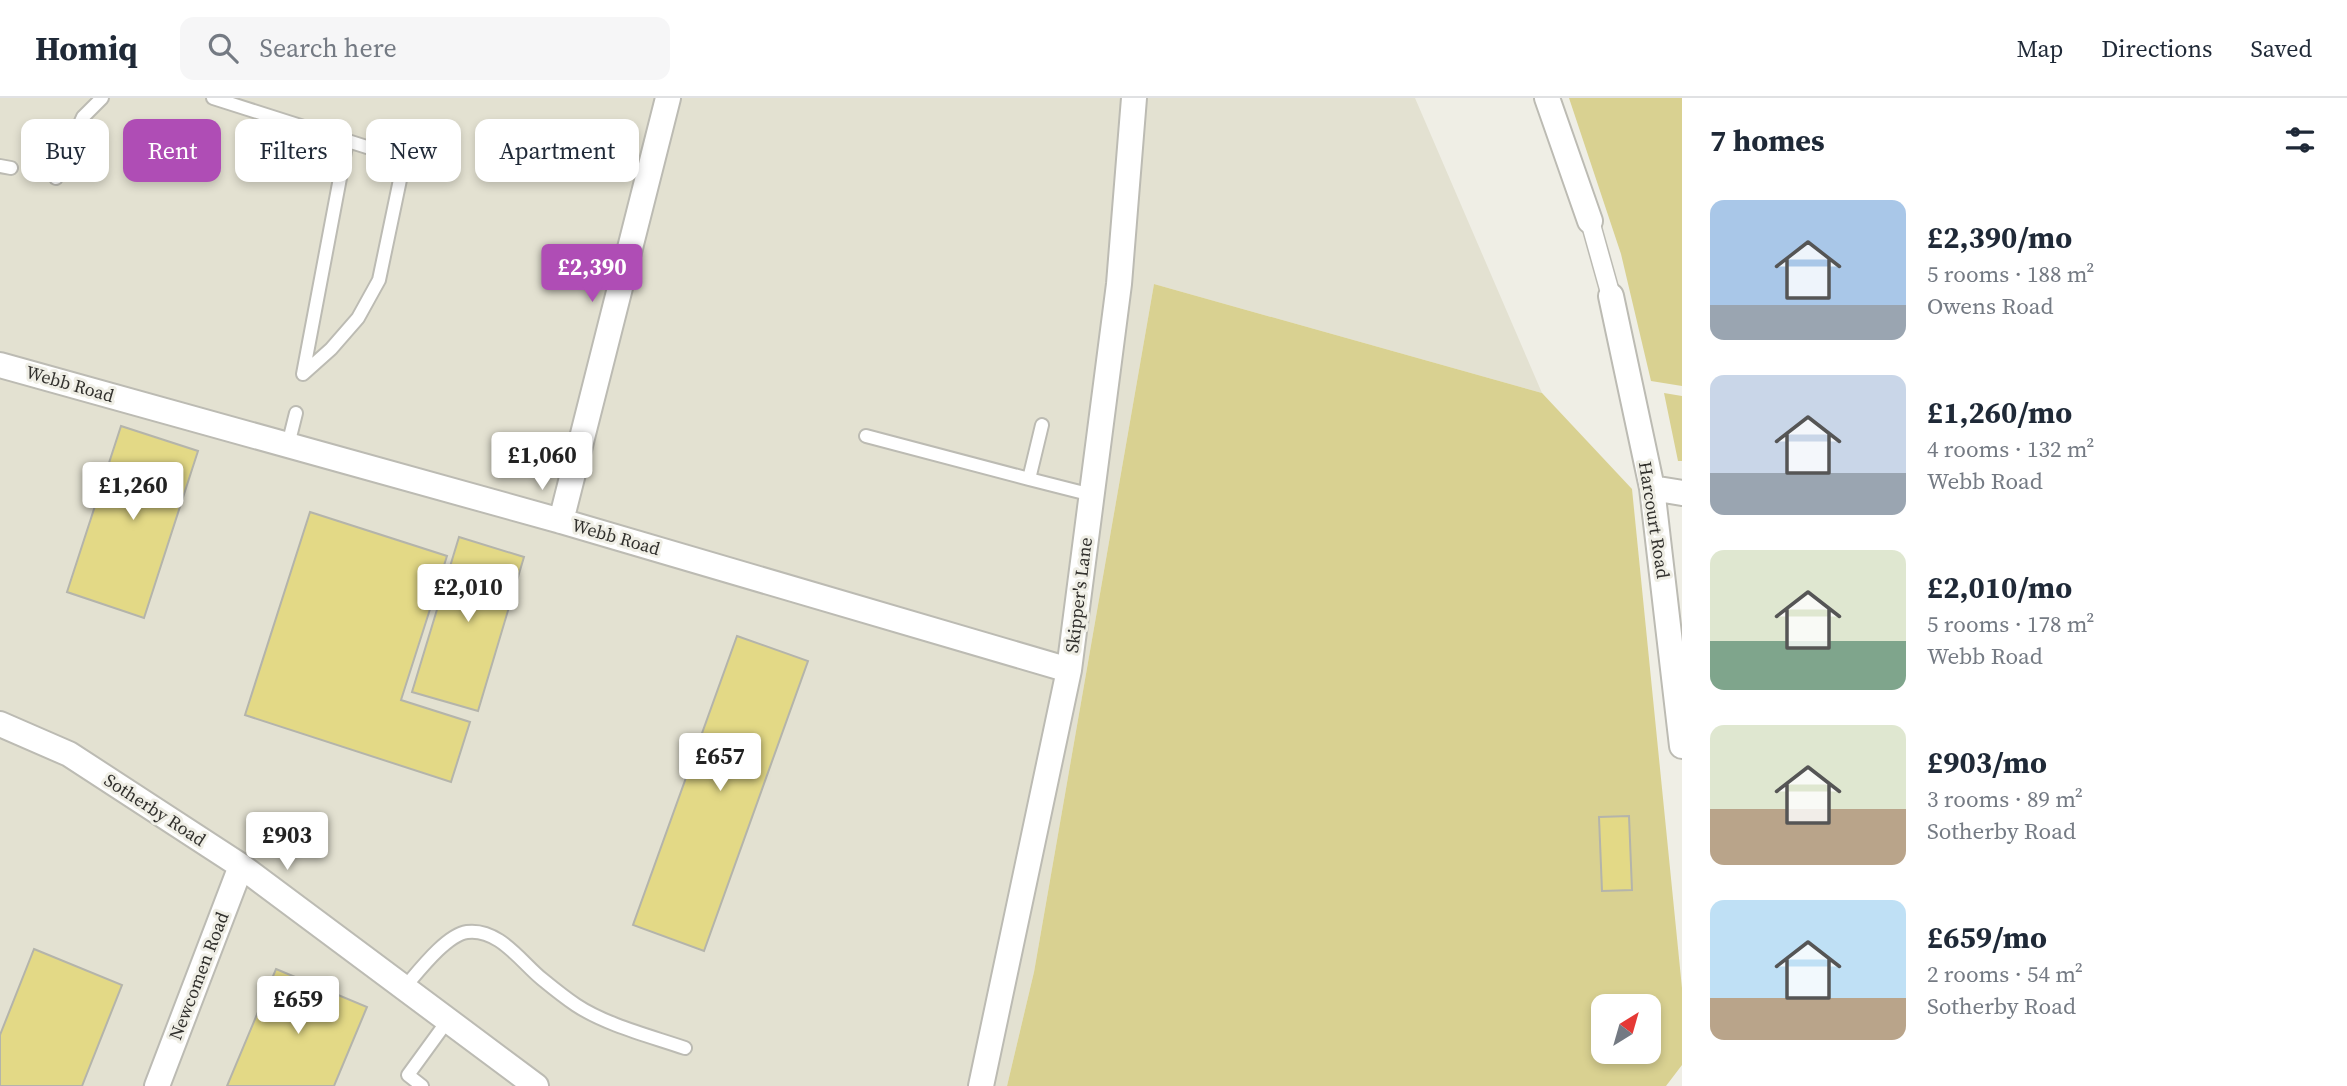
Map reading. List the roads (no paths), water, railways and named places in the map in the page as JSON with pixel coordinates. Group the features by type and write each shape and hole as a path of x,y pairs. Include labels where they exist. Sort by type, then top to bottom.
{"street":[{"path":"561,521 668,98"},
{"name":"Skipper's Lane","path":"981,1086 1069,670 1119,284 1134,98"},
{"path":"1547,98 1590,221 1611,296"},
{"name":"Harcourt Road","path":"1611,296 1652,488 1678,674 1682,746"},
{"name":"Webb Road","path":"0,365 561,521 1069,670"},
{"path":"1652,488 1682,493"},
{"name":"Sotherby Road","path":"0,724 69,754 241,866 536,1086"},
{"name":"Newcomen Road","path":"157,1086 241,866"}],"lane":[{"path":"82,119 102,98"},
{"path":"214,98 279,119"},
{"path":"347,141 373,149 393,161 401,175 379,280 358,318 331,349 303,374 347,141"},
{"path":"288,445 296,413"},
{"path":"1028,479 1042,425"},
{"path":"866,436 1092,495"},
{"path":"404,988 452,939 468,932 480,933 503,943 542,979 578,1006 597,1016 685,1048"},
{"path":"422,1086 404,1081 448,1020"}]}
